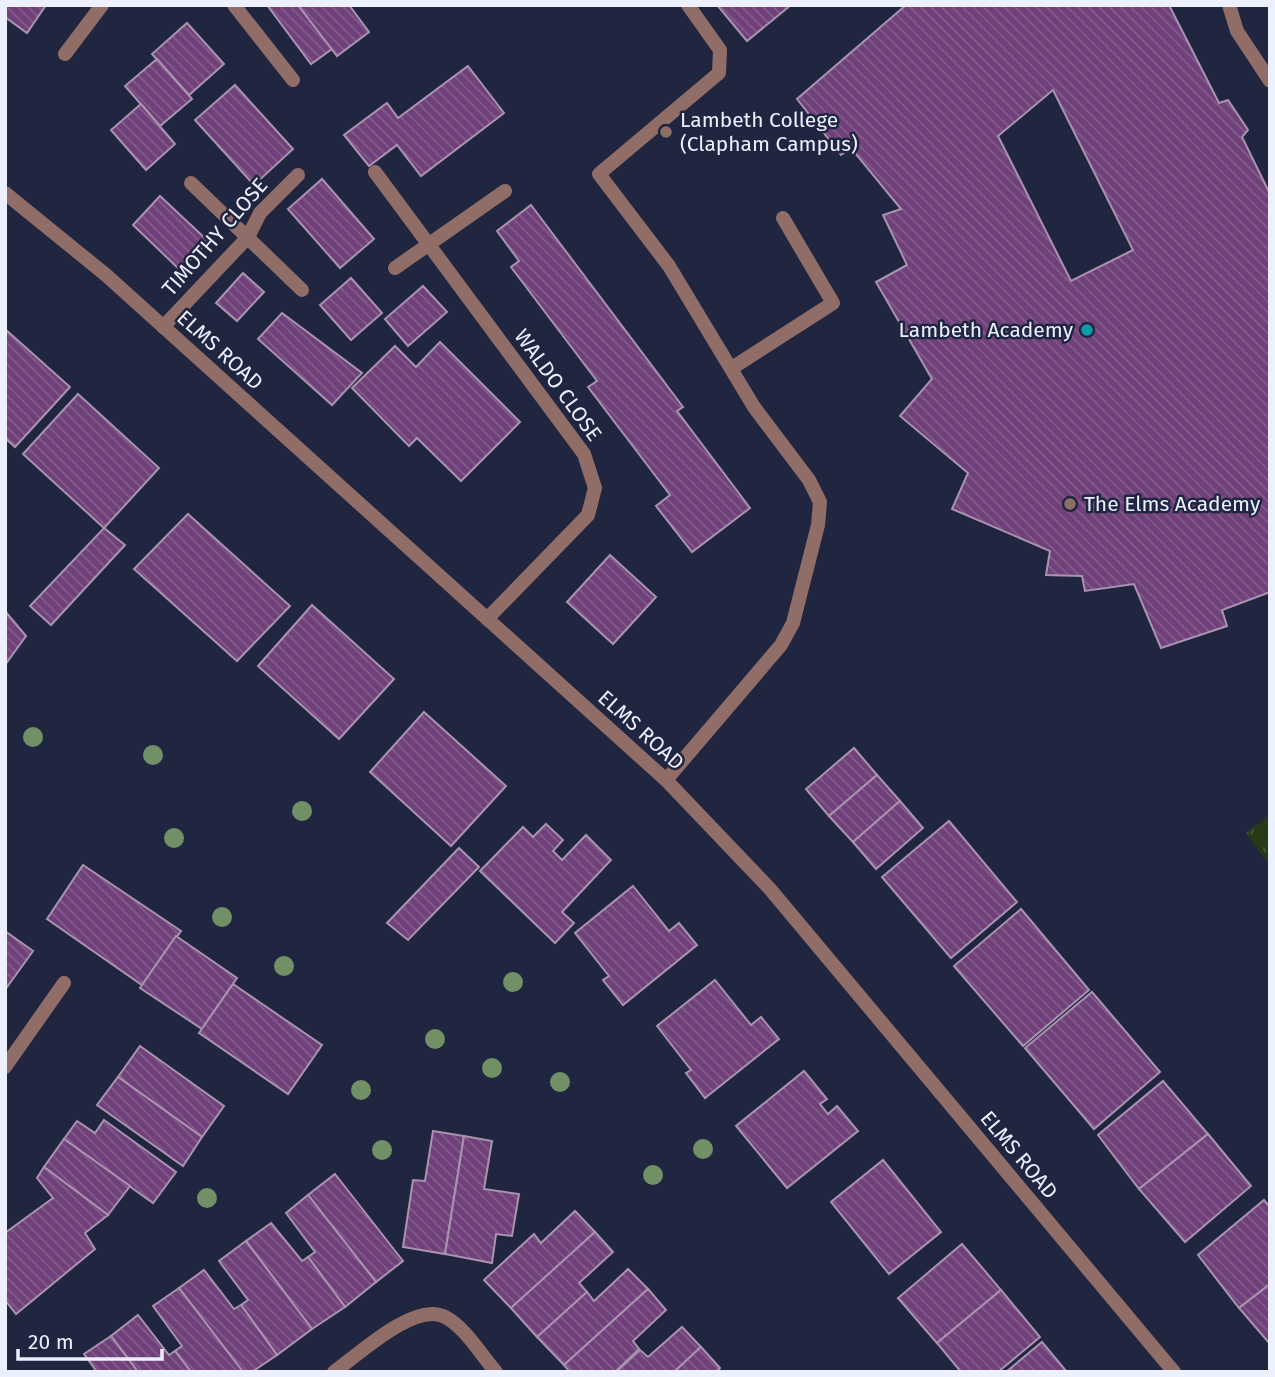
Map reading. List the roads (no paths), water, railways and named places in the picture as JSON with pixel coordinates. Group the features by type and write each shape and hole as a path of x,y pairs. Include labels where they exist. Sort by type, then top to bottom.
{"street":[{"path":"65,54 102,5"},
{"path":"234,5 293,80"},
{"path":"666,780 781,645 793,623 818,525 820,502 809,480 754,407 669,266 599,174 719,73 720,50 688,5"},
{"path":"1229,5 1237,31 1270,81"},
{"name":"WALDO CLOSE","path":"375,172 584,454 595,488 588,515 487,619"},
{"name":"TIMOTHY CLOSE","path":"163,327 248,237 260,213 298,175"},
{"path":"191,183 302,290"},
{"path":"394,268 505,191"},
{"name":"ELMS ROAD","path":"5,192 106,275 666,780 770,889 1174,1372"},
{"path":"732,368 833,303 783,218"},
{"path":"5,1067 64,983"},
{"path":"334,1372 394,1328 416,1316 433,1314 444,1316 456,1325 496,1372"}],"place":[{"name":"Lambeth College (Clapham Campus)","path":"666,132"},
{"name":"Lambeth Academy","path":"1087,330"},
{"name":"The Elms Academy","path":"1070,504"}]}
